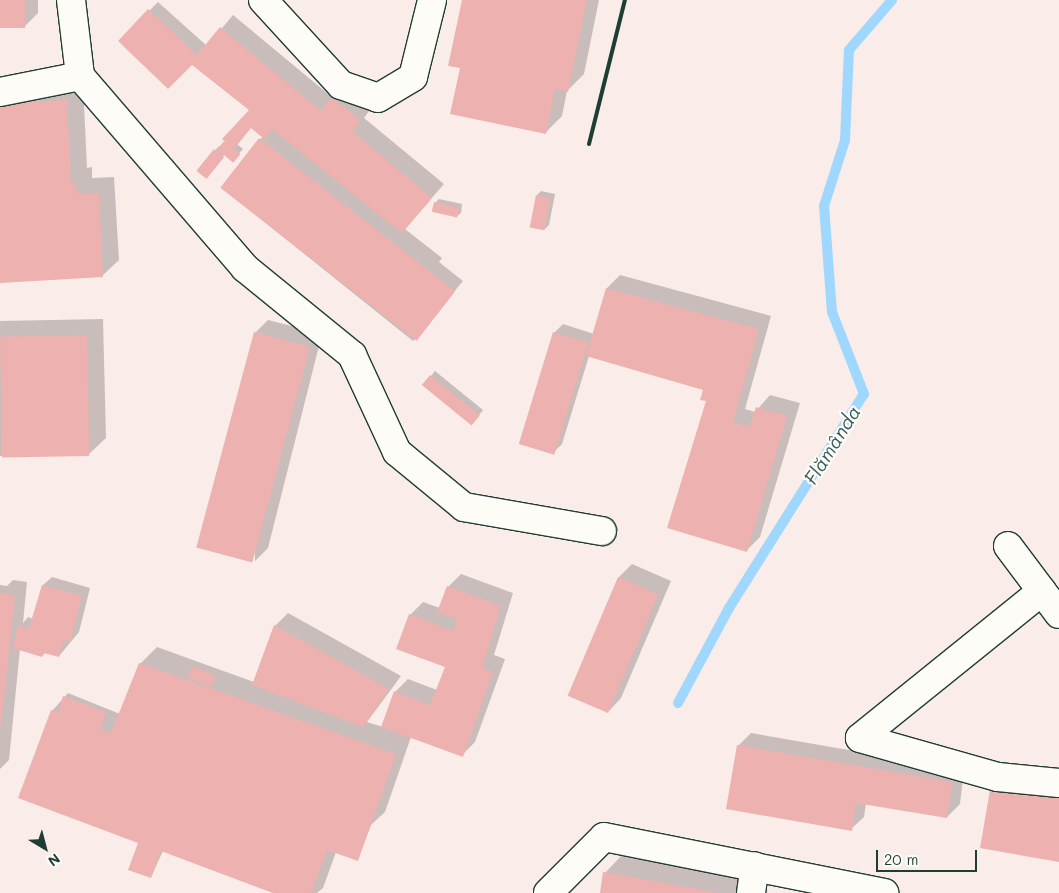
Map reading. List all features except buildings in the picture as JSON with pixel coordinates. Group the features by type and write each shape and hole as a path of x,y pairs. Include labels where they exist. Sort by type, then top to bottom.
{"lane":[{"path":"72,0 80,76 245,268 352,355 397,452 464,507 602,531"},
{"path":"263,0 341,86 378,98 413,77 432,0"},
{"path":"0,92 80,76"},
{"path":"1008,546 1059,614"},
{"path":"1042,591 860,738 998,777 1059,783"},
{"path":"548,893 604,837 884,893"},
{"path":"751,893 755,866"}],"waterway":[{"name":"Flămânda","path":"678,703 729,608 864,394 832,312 824,206 845,140 849,50 892,0"}],"railway":[{"path":"589,144 625,0"}]}
